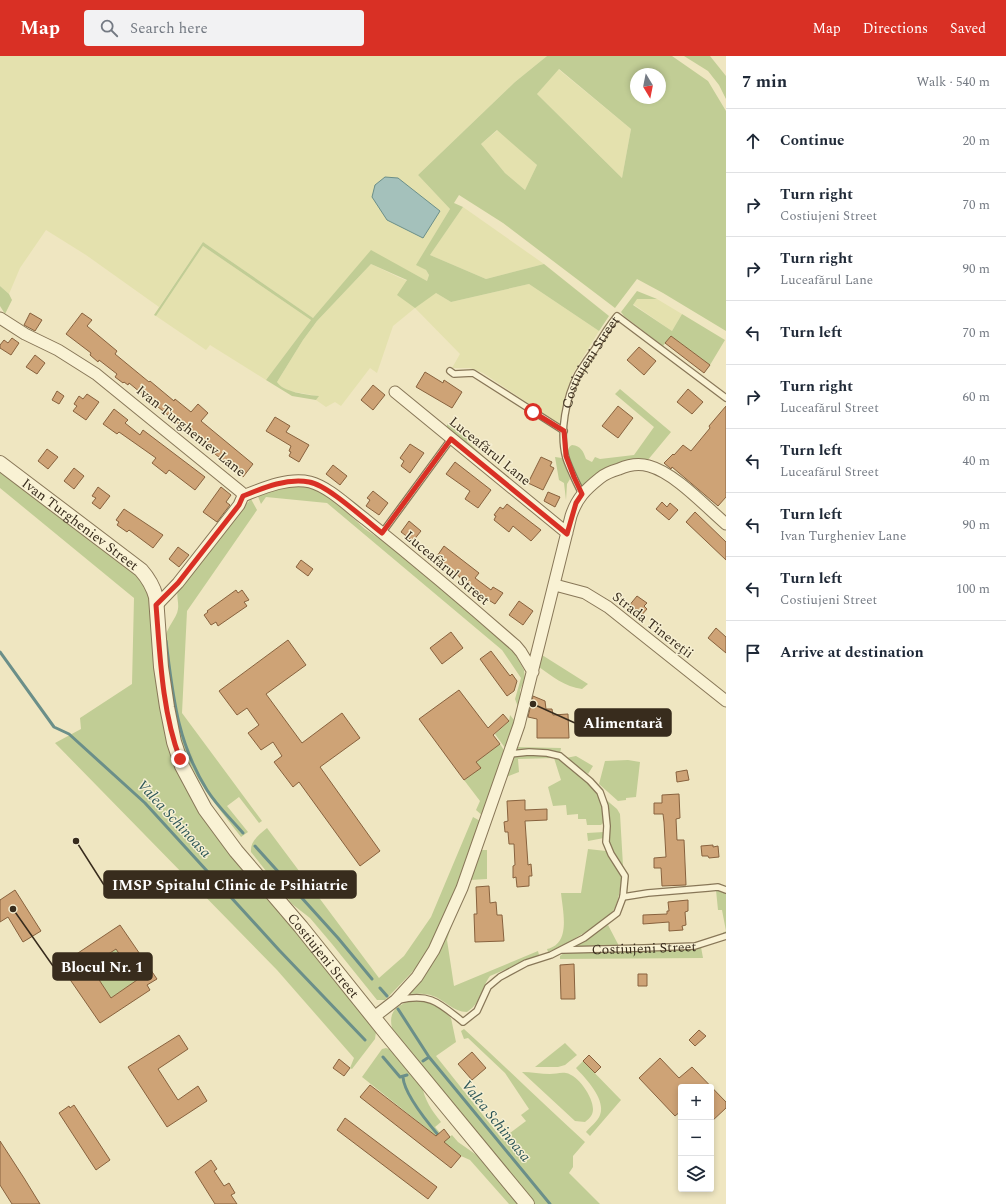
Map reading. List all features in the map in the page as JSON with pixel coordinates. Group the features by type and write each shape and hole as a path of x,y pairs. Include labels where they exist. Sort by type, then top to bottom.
{"street":[{"name":"Ivan Turgheniev Lane","path":"0,318 25,334 58,350 96,374 237,488 243,496 239,505 178,583 156,605"},
{"name":"Luceafărul Lane","path":"395,392 567,534"},
{"name":"Ivan Turgheniev Street","path":"0,463 141,570 149,579 154,590"},
{"name":"Costiujeni Street","path":"374,1017 396,1000 417,977 434,950 452,914 510,754 519,725 567,534 576,503 582,494 589,486 606,474 636,464 648,466 674,479 726,524"},
{"name":"Luceafărul Street","path":"243,496 276,484 298,481 317,484 328,490 382,533 516,646 533,672"},
{"name":"Strada Tinereții","path":"555,585 584,593 608,608 726,700"},
{"name":"Costiujeni Street","path":"154,590 167,707 177,752 188,778 205,808 236,851 301,927 527,1204"}],"lane":[{"name":"Costiujeni Street","path":"582,494 566,456 564,420 578,375 606,329 617,316 726,398"},
{"path":"450,371 454,374 474,373 564,431"},
{"path":"382,533 451,439"},
{"name":"Costiujeni Street","path":"396,1000 412,997 429,998 440,1004 463,1022 477,1011 488,987 500,977 526,963 551,955 584,938 617,913 623,897 625,876 611,854 606,842 607,826 605,806 600,792 590,781 560,756 541,753 510,754"},
{"path":"623,897 648,893 718,887 726,890"},
{"name":"Costiujeni Street","path":"561,950 696,946 726,936"}],"shaded area":[{"path":"0,56 547,56 515,82 418,175 450,209 417,264 426,270 429,275 427,281 371,251 313,318 203,242 159,307 86,255 46,230 20,268 9,294 0,286"},
{"path":"558,69 631,129 622,178 537,94"},
{"path":"498,130 537,165 525,190 505,173 481,144"},
{"path":"463,207 544,264 486,279 430,255"},
{"path":"203,246 311,320 266,380 210,345 206,350 156,316"},
{"path":"371,264 436,293 451,302 529,284 599,331 572,375 564,399 559,424 483,373 470,368 452,368 460,354 415,308 393,326 377,373 370,368 341,406 335,402 326,407 316,400 318,396 289,391 279,385 277,382 303,340 317,321"},
{"path":"637,298 657,299 682,314 672,331 633,304"}],"green space":[{"path":"547,56 672,56 708,81 726,111 726,331 637,279 615,308 503,223 459,195 454,203 463,207 430,255 486,279 544,264 609,316 599,331 529,284 451,302 436,293 415,308 397,295 407,280 371,264 317,321 303,340 277,382 290,391 319,396 316,400 292,396 266,380 311,320 203,246 156,316 154,315 203,242 313,318 371,250 427,281 429,275 426,270 416,265 450,209 418,175 515,82","holes":["559,69 631,129 622,178 537,94","497,130 537,165 525,190 505,173 481,144"]},
{"path":"684,56 710,56 726,76 726,99 719,85 708,71"},
{"path":"0,286 9,294 12,300 5,314 0,306"},
{"path":"637,291 657,299 637,299 633,305 672,331 682,314 725,340 710,365 671,336 663,346 624,316 621,312"},
{"path":"620,389 671,432 647,461 582,489 569,457 568,450 570,446 572,445 580,448 586,459 592,462 595,457 600,459 634,455 654,427 615,394"},
{"path":"448,423 470,437 467,441 507,478 445,430"},
{"path":"555,457 562,458 570,479 567,484 566,500 564,483 559,480"},
{"path":"0,469 135,570 150,592 171,746 265,893 376,1032 375,1039 352,1069 350,1068 354,1058 277,970 55,743 81,729 80,718 132,684 134,598 0,488"},
{"path":"293,484 307,484 330,497 365,529 390,546 509,643 524,670 525,679 520,690 520,712 515,699 521,678 502,650 327,503 266,497 261,504 257,494"},
{"path":"251,499 257,510 187,611 182,713 262,821 259,823 239,797 227,806 248,832 241,837 200,782 187,758 180,738 175,716 166,664 165,645 167,631 177,612 178,588 226,526"},
{"path":"542,655 588,684 582,689 564,684 539,667"},
{"path":"510,715 514,720 508,752 495,734 509,721"},
{"path":"500,744 507,755 484,817 476,810 480,801 464,780 480,768 476,762"},
{"path":"517,747 561,748 560,754 540,750 516,750"},
{"path":"524,755 552,756 563,762 577,773 598,794 604,822 601,825 587,825 586,819 578,819 578,814 567,815 566,805 553,806 548,787 561,780 554,758 518,759 519,772 506,777 512,757"},
{"path":"576,756 593,766 588,774 566,758"},
{"path":"628,760 640,762 636,797 618,801 599,784 605,761"},
{"path":"604,798 617,809 620,814 623,866 609,842 610,827 608,808"},
{"path":"473,817 482,822 433,946 417,967 385,1000 377,1000 310,918 292,904 251,852 254,841 267,828 379,978 404,956 431,917"},
{"path":"604,832 604,838 588,841 587,833"},
{"path":"588,849 606,851 619,869 621,883 616,904 613,911 608,916 593,927 573,940 548,952 547,949 555,946 560,941 563,934 564,918 561,893 581,893"},
{"path":"479,850 487,850 487,879 470,880"},
{"path":"716,890 722,891 726,894 726,931 722,910 718,910"},
{"path":"453,920 447,940 454,986 538,951 539,955 490,976 476,1004 467,1012 457,1010 430,995 408,994"},
{"path":"608,925 619,946 572,947"},
{"path":"726,931 726,933 714,938"},
{"path":"701,947 703,958 560,959 560,956 565,952"},
{"path":"116,949 137,980 111,998 90,966"},
{"path":"413,1000 427,1001 438,1006 451,1018 456,1042 436,1056 502,1139 526,1121 521,1115 529,1109 505,1073 468,1038 464,1039 461,1031 464,1029 585,1142 573,1156 573,1167 569,1173 600,1204 534,1204 484,1146 392,1028 391,1017 395,1009"},
{"path":"565,1043 577,1055 565,1065 558,1067 535,1067"},
{"path":"386,1048 393,1052 422,1085 429,1105 441,1122 435,1127 446,1140 452,1135 458,1142 478,1156 519,1204 509,1204 470,1160 461,1156 362,1077 382,1049"},
{"path":"583,1061 621,1100 590,1136 586,1132 598,1119 601,1109 598,1096 576,1068"},
{"path":"522,1072 550,1074 564,1073 571,1075 580,1082 588,1093 593,1109 591,1116 585,1122 575,1121"}],"water":[{"path":"385,177 398,178 440,211 423,238 387,220 372,197 375,185"}],"building":[{"path":"30,313 42,320 35,331 24,325"},
{"path":"82,313 92,320 87,326 117,351 115,354 149,382 150,381 174,401 175,399 191,412 198,404 208,413 201,421 253,464 243,477 129,383 128,385 124,382 123,383 115,377 117,374 99,360 98,362 90,355 91,353 66,334"},
{"path":"671,336 710,365 704,373 665,343"},
{"path":"12,338 19,343 11,355 0,348 0,345 4,340 8,343"},
{"path":"639,347 656,361 644,375 627,360"},
{"path":"35,355 45,363 37,374 26,367"},
{"path":"425,372 443,383 444,380 462,392 452,408 416,387"},
{"path":"373,385 385,395 373,410 361,400"},
{"path":"688,389 703,402 692,414 677,402"},
{"path":"57,391 64,396 59,404 52,400"},
{"path":"87,394 99,402 86,420 73,411 77,406 74,404 79,396 83,399"},
{"path":"618,406 633,418 618,438 602,426"},
{"path":"726,406 726,497 718,506 672,467 671,469 664,463 683,445 691,451"},
{"path":"114,409 128,420 125,423 140,435 143,430 205,477 195,490 169,470 166,474 152,463 156,458 119,432 117,434 103,424"},
{"path":"275,417 290,426 286,432 309,445 299,462 289,456 291,446 266,431"},
{"path":"410,444 424,453 410,473 401,466 404,461 400,458"},
{"path":"47,449 58,457 48,469 38,461"},
{"path":"541,457 552,462 550,466 554,468 543,490 528,483"},
{"path":"455,462 491,490 478,508 465,499 470,491 446,474"},
{"path":"333,465 347,476 340,485 326,474"},
{"path":"74,468 84,476 74,489 64,481"},
{"path":"98,487 110,496 100,509 92,503 96,498 92,496"},
{"path":"221,487 231,495 226,502 230,505 217,522 203,512"},
{"path":"373,491 388,503 379,515 366,506 370,500 367,498"},
{"path":"548,492 560,497 555,507 544,501"},
{"path":"662,502 667,507 670,503 678,510 669,520 656,509"},
{"path":"507,504 541,530 531,541 513,526 509,532 494,520 496,516 494,515 500,507 503,509"},
{"path":"124,509 163,535 153,548 129,530 127,532 117,525 119,522 116,520"},
{"path":"695,512 726,542 726,560 686,522"},
{"path":"409,521 421,531 413,541 401,532"},
{"path":"444,546 479,573 475,578 491,590 493,587 503,593 495,604 479,594 480,593 460,577 435,559"},
{"path":"178,547 189,555 179,567 169,559"},
{"path":"301,560 313,569 308,576 296,567"},
{"path":"236,590 238,593 242,590 249,600 244,602 247,606 218,626 216,622 211,625 204,615 208,612 207,611"},
{"path":"637,596 647,603 644,606 647,609 640,617 628,607"},
{"path":"519,601 533,611 523,625 509,615"},
{"path":"716,628 726,637 726,653 708,638"},
{"path":"451,632 463,648 442,664 430,648"},
{"path":"288,640 306,665 266,694 302,743 342,713 360,738 320,767 380,851 360,866 299,782 293,787 274,762 282,756 273,742 261,750 248,733 259,725 247,708 237,715 219,691"},
{"path":"491,651 510,676 512,674 517,681 514,691 507,696 480,659"},
{"path":"459,690 488,728 503,714 509,721 493,735 500,744 476,762 481,768 464,780 419,719"},
{"path":"533,696 545,701 546,709 552,709 553,715 568,714 569,738 537,738 537,719 528,717"},
{"path":"687,770 689,780 677,782 676,772"},
{"path":"679,794 680,818 676,819 677,840 684,840 686,885 662,886 661,868 654,868 654,858 666,857 664,822 663,814 654,814 654,803 662,803 662,795"},
{"path":"525,800 525,810 547,809 547,820 525,821 528,865 531,864 532,876 529,876 529,886 517,887 516,877 513,878 513,866 515,865 514,844 509,844 508,832 505,832 504,822 508,821 507,801"},
{"path":"713,845 713,847 718,846 719,857 709,858 708,856 702,856 701,846"},
{"path":"489,886 490,903 496,902 497,915 502,915 504,941 475,942 474,914 477,914 476,887"},
{"path":"15,890 41,931 23,942 8,917 0,922 0,900"},
{"path":"688,900 688,911 685,912 686,925 682,926 683,930 669,931 669,922 643,924 643,915 667,914 667,911 669,911 668,902"},
{"path":"120,925 157,979 147,985 150,990 100,1023 60,965","holes":["116,949 137,980 111,998 90,966"]},
{"path":"574,964 575,999 561,999 560,965"},
{"path":"638,974 647,974 647,986 638,986"},
{"path":"699,1030 706,1036 695,1046 689,1040"},
{"path":"179,1035 188,1049 158,1069 178,1100 198,1086 207,1101 167,1127 128,1067"},
{"path":"472,1052 486,1068 472,1080 458,1064"},
{"path":"589,1055 601,1067 595,1073 583,1061"},
{"path":"660,1058 679,1078 692,1067 709,1084 678,1084 678,1114 675,1116 639,1078"},
{"path":"339,1059 350,1068 344,1076 333,1068"},
{"path":"370,1085 436,1136 444,1129 450,1137 444,1142 461,1156 451,1168 360,1097"},
{"path":"714,1090 726,1102 726,1108 714,1119"},
{"path":"74,1105 110,1160 96,1170 59,1113 69,1106 70,1108"},
{"path":"345,1118 437,1187 428,1199 337,1130"},
{"path":"0,1141 40,1204 12,1204 0,1185"},
{"path":"211,1160 217,1169 214,1171 224,1186 229,1183 235,1193 231,1195 237,1204 215,1204 195,1172"}],"waterway":[{"path":"166,641 174,700 189,754 197,772 211,796 243,833"},
{"name":"Valea Schinoasa","path":"0,652 54,727 69,734 145,803 279,950 365,1040"},
{"path":"255,846 338,938 372,979"},
{"path":"380,988 387,996"},
{"path":"398,1009 429,1057"},
{"name":"Valea Schinoasa","path":"383,1057 400,1077 407,1075"},
{"name":"Valea Schinoasa","path":"423,1061 429,1057 550,1204"},
{"path":"403,1077 404,1084 412,1100 439,1136"}],"place":[{"name":"Alimentară","path":"533,704"},
{"name":"IMSP Spitalul Clinic de Psihiatrie","path":"76,841"},
{"name":"Blocul Nr. 1","path":"13,909"}],"route":[{"path":"180,759 174,742 167,707 160,654 156,605 178,583 239,505 243,496 276,484 298,481 317,484 328,490 382,533 451,439 567,534 571,516 576,503 582,494 566,456 564,431 533,412"}]}
